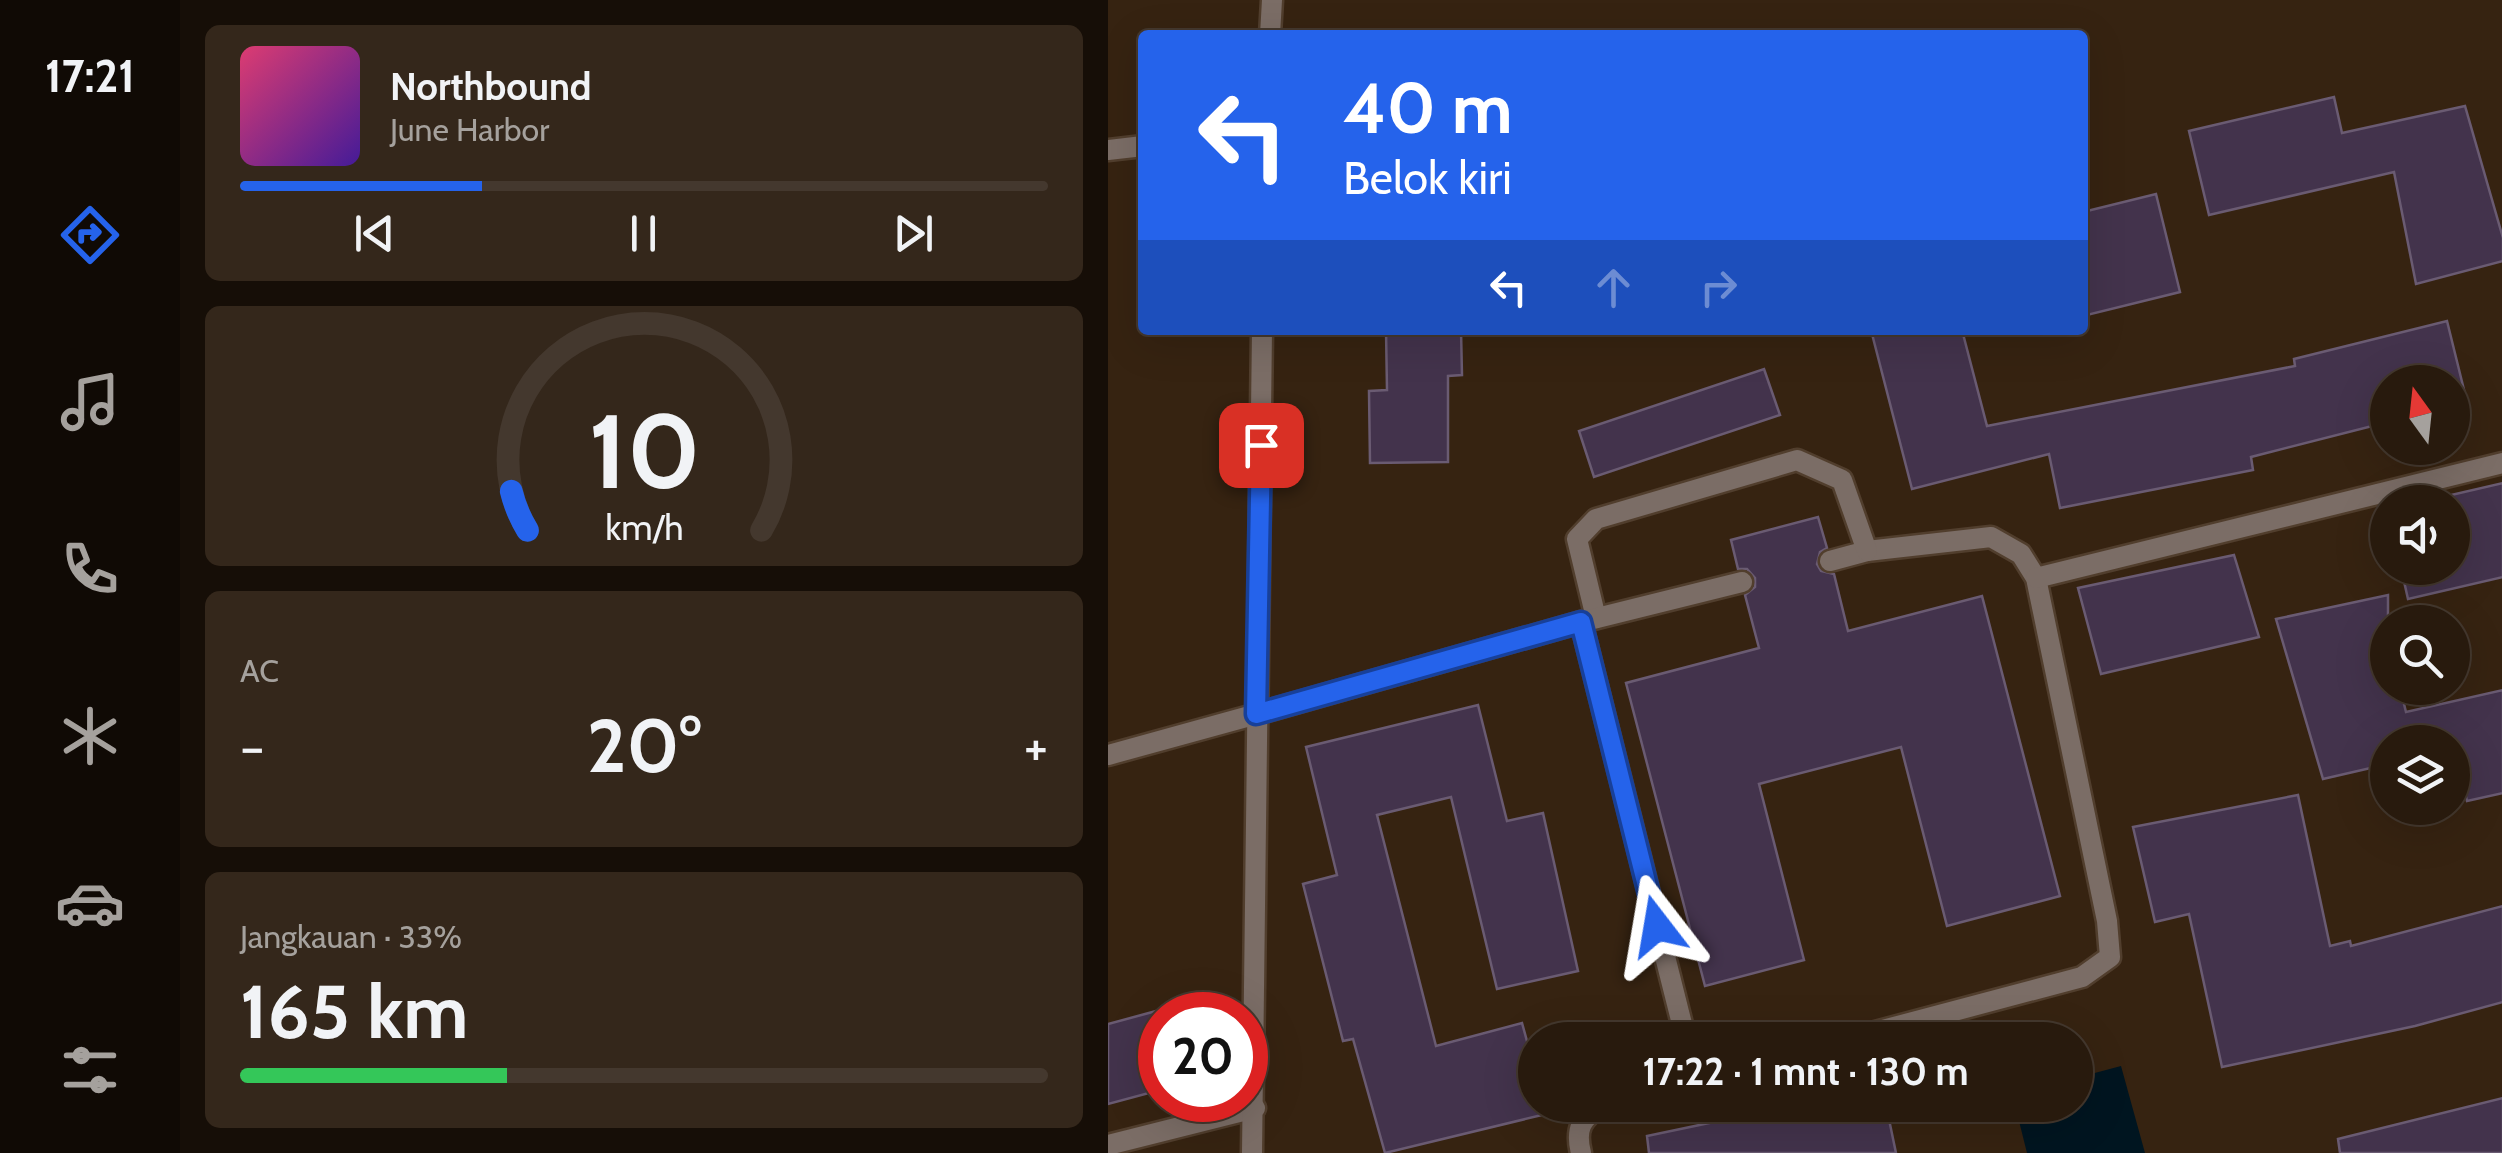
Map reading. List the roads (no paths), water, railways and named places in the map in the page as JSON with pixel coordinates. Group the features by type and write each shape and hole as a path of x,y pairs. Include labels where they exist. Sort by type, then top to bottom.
{"street":[{"path":"1270,30 1272,0"},
{"path":"1108,150 1138,147"},
{"path":"1255,992 1262,335"},
{"path":"1682,1022 1589,620 1577,538 1596,519 1797,460 1842,480 1867,551"},
{"path":"2036,578 2502,463"},
{"path":"1830,561 1867,551 1991,537 2021,554 2036,578 2106,921 2110,957 2082,977 1913,1022"},
{"path":"1108,755 1589,620 1742,582"},
{"path":"1108,1145 1199,1122"},
{"path":"1252,1153 1254,1122"},
{"path":"1581,1153 1577,1136 1582,1122"}],"water":[{"path":"2121,1066 2145,1153 2027,1153 2019,1122 2093,1122 2093,1073"}]}
